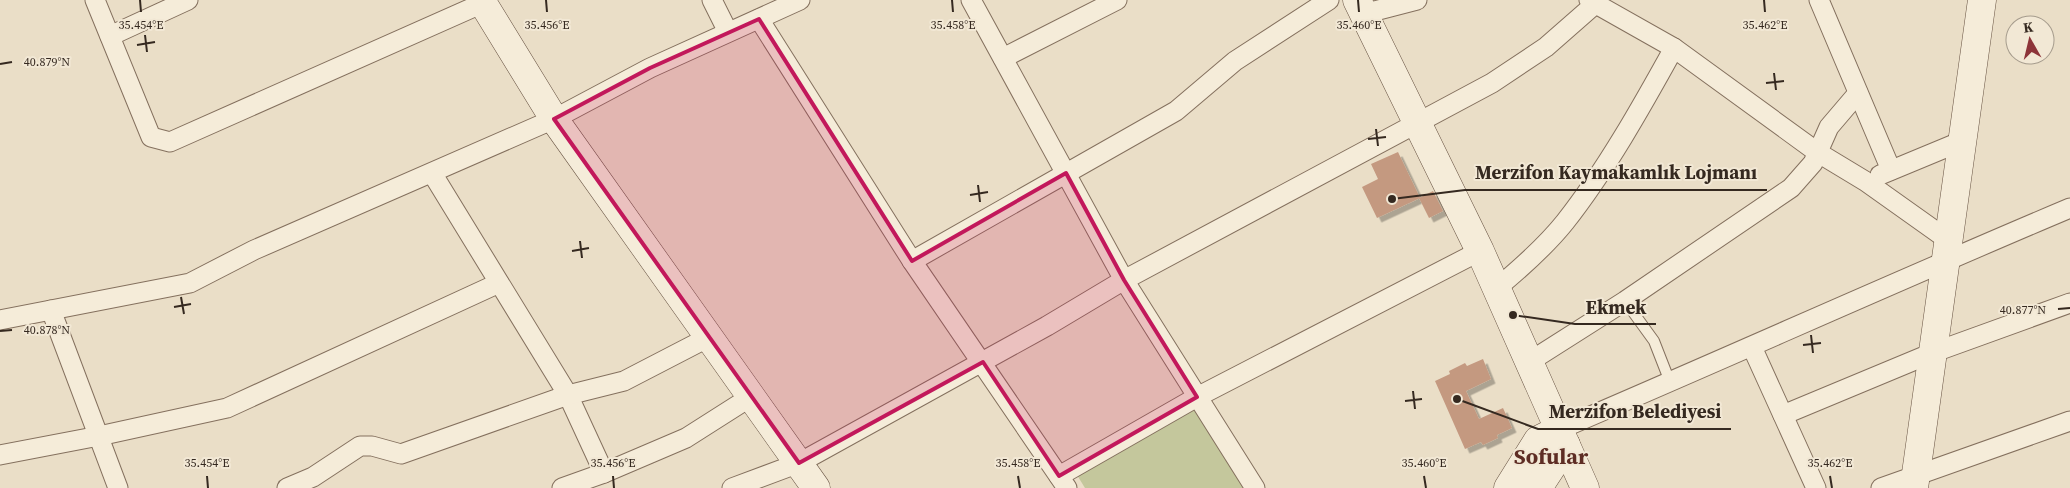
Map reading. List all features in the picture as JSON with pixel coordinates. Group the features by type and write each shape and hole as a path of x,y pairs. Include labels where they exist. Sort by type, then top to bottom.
{"street":[{"path":"95,0 151,136 170,142 482,2 554,119 816,488"},
{"path":"110,36 188,0"},
{"path":"712,0 728,32"},
{"path":"0,320 190,283 254,250 554,119 650,68 800,0"},
{"path":"971,0 1124,280 1255,488"},
{"path":"1003,58 1117,0"},
{"path":"912,261 1176,111 1235,61 1329,0"},
{"path":"1416,0 1360,7 1480,251 1585,488"},
{"path":"1819,0 1891,170"},
{"path":"1915,482 1982,0"},
{"path":"732,488 799,463 983,362 1124,280 1520,66 1565,32 1592,2 1674,48 1817,152 1865,181 1946,250"},
{"path":"759,19 912,261 983,362 1063,482 1197,397 1480,251"},
{"path":"1496,288 1536,253 1564,223 1579,203 1648,96 1674,48"},
{"path":"1529,362 1625,301 1791,188 1813,163 1829,127 1858,92"},
{"path":"1865,181 1962,140"},
{"path":"432,173 568,395 604,473"},
{"path":"1508,488 1538,440 1562,438 1670,382 1752,347 1946,250 2070,208"},
{"path":"0,455 227,408 499,283"},
{"path":"1783,415 1932,353 2070,303"},
{"path":"51,310 118,488"},
{"path":"287,488 313,477 360,446 372,446 401,454 568,395 624,381 709,337"},
{"path":"1752,347 1816,488"},
{"path":"562,488 604,473 686,438 752,396"},
{"path":"1882,488 1915,482 2070,421"},
{"path":"1538,488 1562,438"}],"lane":[{"path":"1625,301 1654,341 1670,382"}],"highlighted area":[{"path":"759,19 912,261 1066,173 1124,280 1197,397 1059,476 983,362 799,463 554,119 650,68"}],"green space":[{"path":"1197,405 1246,488 1085,488 1077,475"}],"building":[{"path":"1398,152 1420,198 1377,218 1362,187 1378,179 1371,164"},
{"path":"1433,191 1443,211 1429,218 1419,198"},
{"path":"1483,359 1491,379 1466,391 1479,419 1503,408 1512,428 1497,435 1498,438 1483,445 1481,442 1465,449 1435,381 1450,374 1449,371 1465,363 1467,366"}],"place":[{"name":"Merzifon Kaymakamlık Lojmanı","path":"1392,199"},
{"name":"Ekmek","path":"1513,315"},
{"name":"Merzifon Belediyesi","path":"1457,399"}],"district":[{"name":"Sofular","path":"1551,456"}]}
